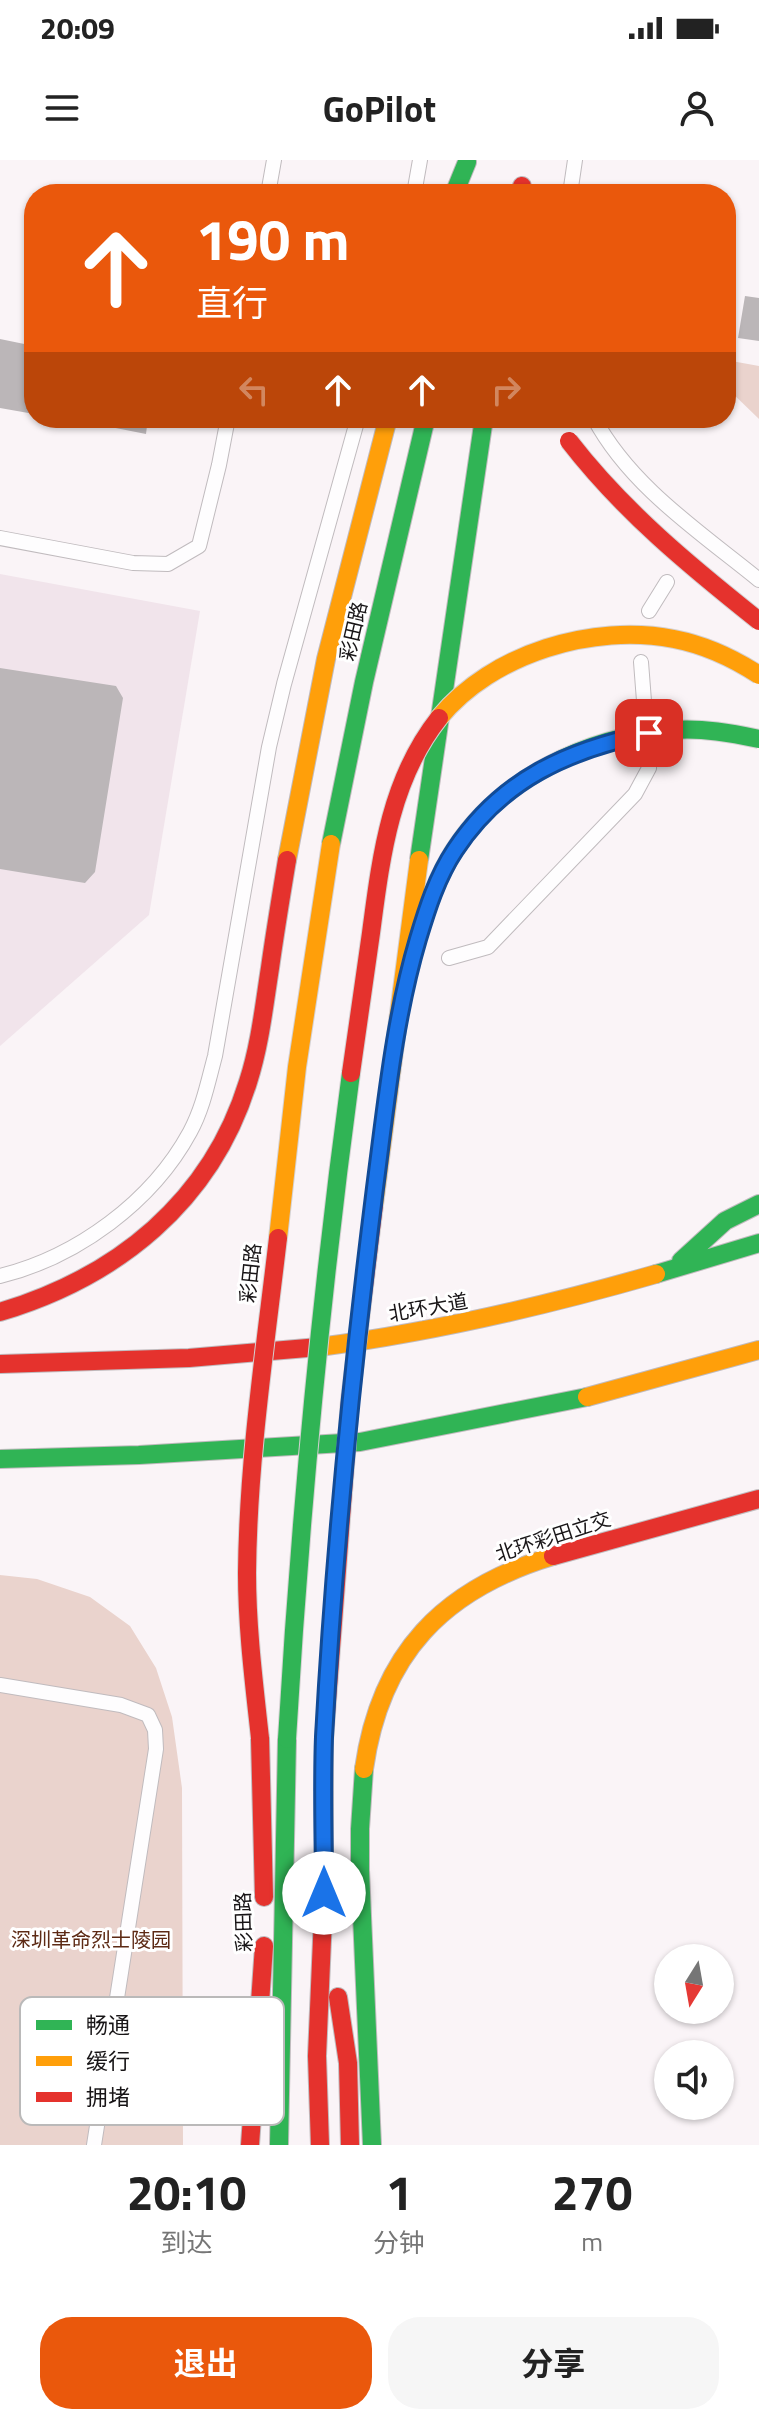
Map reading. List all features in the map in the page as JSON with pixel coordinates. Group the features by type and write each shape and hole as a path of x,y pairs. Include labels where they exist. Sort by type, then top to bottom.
{"main road":[{"path":"458,184 467,161"},
{"path":"464,184 467,161"},
{"path":"0,1312 59,1292 128,1251 185,1195 212,1157 233,1119 247,1084 262,1022 284,874 326,659 385,428"},
{"name":"彩田路","path":"269,1997 260,1738 250,1651 247,1574 252,1466 297,1067 331,844 364,682 424,428"},
{"path":"320,2145 317,2056 324,1893 324,1740 350,1401 419,860 483,428"},
{"path":"567,436 604,488 626,511 759,621"},
{"path":"281,1997 287,1739 298,1548 329,1234 378,879 387,828 404,774 427,733 457,700 496,671 572,640 662,637 703,647 759,675"},
{"path":"402,992 429,903 453,853 479,817 503,794 526,778 572,755 625,738 674,730 697,730 759,739"},
{"path":"672,1270 725,1221 759,1204"},
{"name":"北环大道","path":"0,1364 225,1357 371,1339 500,1316 759,1243"},
{"path":"0,1459 139,1455 360,1442 585,1398 759,1350"},
{"name":"北环彩田立交","path":"372,2145 359,1840 362,1768 372,1722 387,1684 426,1627 454,1601 479,1585 541,1559 759,1499"},
{"path":"324,1893 348,2063 350,2145"},
{"path":"261,1997 265,1936"},
{"path":"250,2145 251,2125"},
{"name":"彩田路","path":"276,2125 277,2145"},
{"path":"277,2125 277,2145"}],"lane":[{"path":"270,184 274,160"},
{"path":"416,184 420,160"},
{"path":"571,184 575,160"},
{"path":"0,538 133,563 168,564 199,546 226,428"},
{"path":"0,1276 67,1249 107,1225 143,1194 172,1161 191,1131 215,1056 269,747 355,428"},
{"path":"599,428 634,475 759,580"},
{"path":"649,611 667,582"},
{"path":"641,662 645,714"},
{"path":"449,958 488,947 635,794 649,768"},
{"path":"0,1685 121,1705 148,1715 155,1730 153,1765 117,1997"},
{"path":"94,2145 97,2125"}],"shaded area":[{"path":"0,574 200,611 149,915 0,1046"}],"green space":[{"path":"736,362 759,366 759,419 736,397"},
{"name":"深圳革命烈士陵园","path":"0,1575 37,1579 90,1597 130,1626 156,1668 172,1717 182,1788 183,1997 20,1997 20,2125 183,2125 183,2145 0,2145"}],"building":[{"path":"745,296 759,298 759,341 738,338"},
{"path":"0,339 24,344 24,412 0,408"},
{"path":"116,428 147,428 146,434"},
{"path":"0,668 116,686 123,698 95,872 85,883 0,869"}],"traffic: fast":[{"path":"458,184 467,162"},
{"path":"331,844 364,682 424,428"},
{"path":"419,860 483,428"},
{"path":"402,992 429,904 452,854 471,827 520,783 578,752 642,734 696,730 759,739"},
{"path":"287,1739 313,1406 351,1073"},
{"path":"681,1261 725,1221 759,1204"},
{"path":"656,1274 759,1243"},
{"path":"0,1459 139,1455 360,1442 587,1397"},
{"path":"282,1997 287,1739"},
{"path":"364,1769 360,1870 372,2145"},
{"path":"279,2125 279,2145"}],"traffic: slow":[{"path":"287,860 326,659 385,428"},
{"path":"439,718 461,695 516,660 546,648 611,635 643,635 697,645 759,675"},
{"path":"278,1238 297,1067 331,844"},
{"path":"374,1205 419,860"},
{"path":"319,1347 489,1317 656,1274"},
{"path":"587,1397 759,1350"},
{"path":"364,1769 372,1728 385,1692 402,1660 423,1632 449,1608 479,1587 553,1556"}],"traffic: jam":[{"path":"569,441 635,514 759,621"},
{"path":"351,1073 390,820 409,767 439,718"},
{"path":"0,1312 43,1297 83,1278 120,1255 154,1229 184,1198 210,1164 232,1125 252,1068 287,860"},
{"path":"324,1740 350,1401 374,1205"},
{"path":"260,1738 248,1614 248,1531 258,1405 278,1238"},
{"path":"0,1364 189,1358 319,1347"},
{"path":"553,1556 759,1499"},
{"path":"260,1738 264,1897"},
{"path":"320,2145 317,2056 324,1893 324,1740"},
{"path":"260,1997 264,1946"},
{"path":"338,1997 348,2063 350,2145"},
{"path":"250,2145 251,2125"}],"route":[{"path":"324,1893 324,1740 342,1481 360,1311 402,992 429,903 453,853 479,817 503,794 549,766 598,746 649,733"}]}
